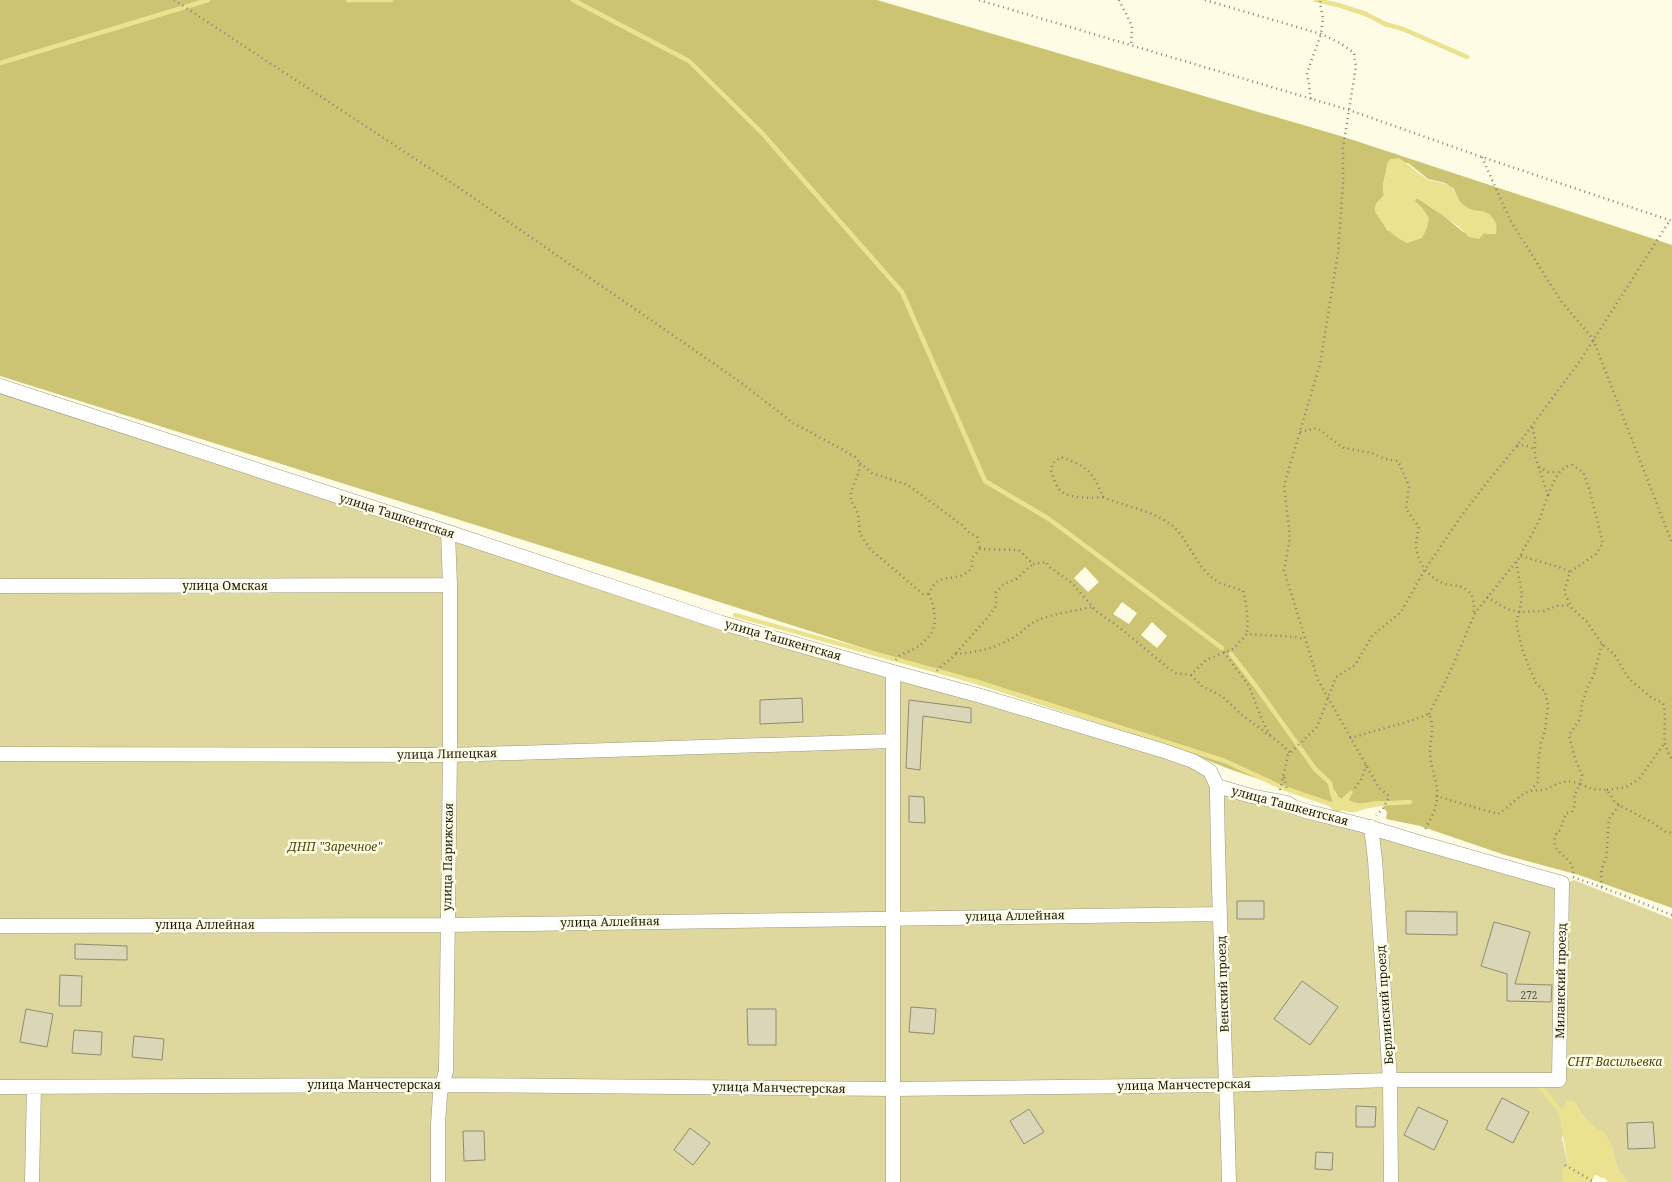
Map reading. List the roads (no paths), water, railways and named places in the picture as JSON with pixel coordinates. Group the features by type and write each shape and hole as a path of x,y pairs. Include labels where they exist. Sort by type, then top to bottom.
{"street":[{"name":"улица Ташкентская","path":"0,386 722,623 981,696 1193,761 1210,772 1217,786 1251,796 1279,801 1309,812 1373,828 1418,842 1567,880"},
{"name":"улица Парижская","path":"438,1182 440,1094 446,1071 450,755 450,585 448,532"},
{"name":"улица Омская","path":"0,586 450,585"},
{"path":"893,672 894,1182"},
{"name":"улица Липецкая","path":"0,754 450,755 893,741"},
{"name":"Венский проезд","path":"1217,786 1227,1085 1228,1182"},
{"name":"Берлинский проезд","path":"1373,828 1390,1080 1391,1182"},
{"name":"Миланский проезд","path":"1559,1080 1567,880"},
{"name":"улица Аллейная","path":"0,926 448,924 1220,914"},
{"name":"улица Манчестерская","path":"0,1087 443,1085 894,1089 1227,1085 1390,1080 1559,1080"},
{"path":"32,1182 34,1088"}],"waterway":[{"path":"0,63 208,0"},
{"path":"348,0 391,0"},
{"path":"573,0 689,61 762,133 902,292 985,481 1049,519 1222,648"},
{"path":"1316,0 1366,14 1385,24 1403,29 1467,57"},
{"path":"735,615 981,683 1225,761 1281,787 1333,805"},
{"path":"1231,654 1315,769 1330,783 1333,796"},
{"path":"1378,804 1410,802"},
{"path":"1538,1084 1564,1116"}],"park label":[{"name":"ДНП \"Заречное\"","path":"335,847"},
{"name":"СНТ Васильевка","path":"1615,1062"}]}
